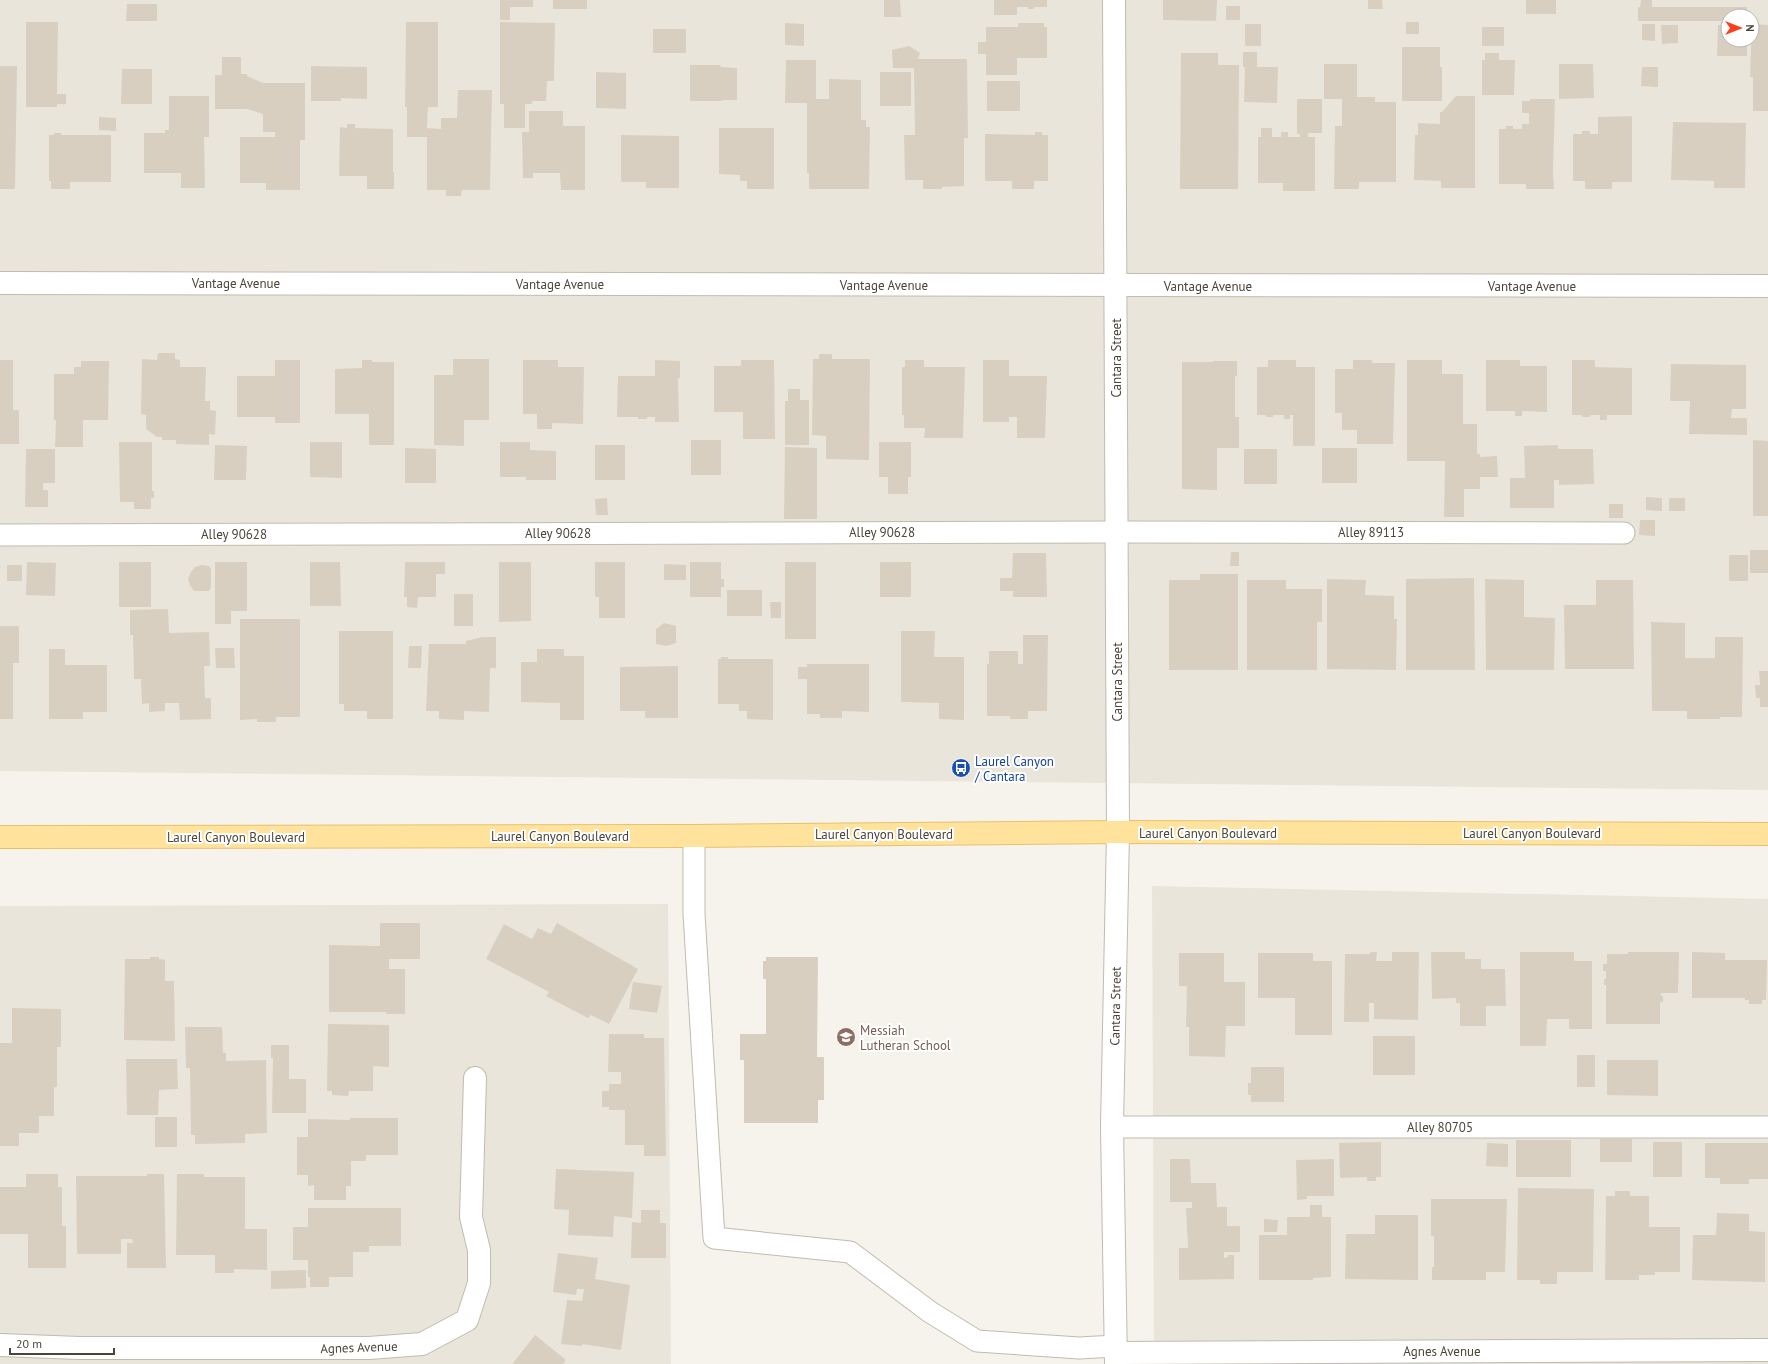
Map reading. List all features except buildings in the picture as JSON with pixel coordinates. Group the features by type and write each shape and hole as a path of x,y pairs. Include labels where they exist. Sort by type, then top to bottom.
{"main road":[{"name":"Laurel Canyon Boulevard","path":"0,837 694,836 1118,832 1768,834"}],"street":[{"name":"Cantara Street","path":"1114,0 1118,832 1112,1127 1116,1354"},
{"name":"Vantage Avenue","path":"0,283 1768,286"},
{"name":"Agnes Avenue","path":"0,1345 78,1356 369,1348 422,1344 467,1320 479,1283 479,1250 471,1217 475,1078"},
{"name":"Agnes Avenue","path":"1116,1354 1768,1350"}],"lane":[{"name":"Alley 89113","path":"1117,532 1624,533"},
{"name":"Alley 90628","path":"0,535 1117,532"},
{"path":"694,836 694,914 714,1238 850,1252 930,1312 978,1341 1079,1348 1116,1354"},
{"name":"Alley 80705","path":"1112,1127 1768,1127"}],"shaded area":[{"path":"0,0 1768,0 1768,790 0,771"},
{"path":"1152,886 1768,899 1768,1364 1154,1364"},
{"path":"668,904 671,1364 0,1364 0,906"}],"place":[{"name":"Laurel Canyon / Cantara","path":"961,768"},
{"name":"Messiah Lutheran School","path":"846,1037"}]}
